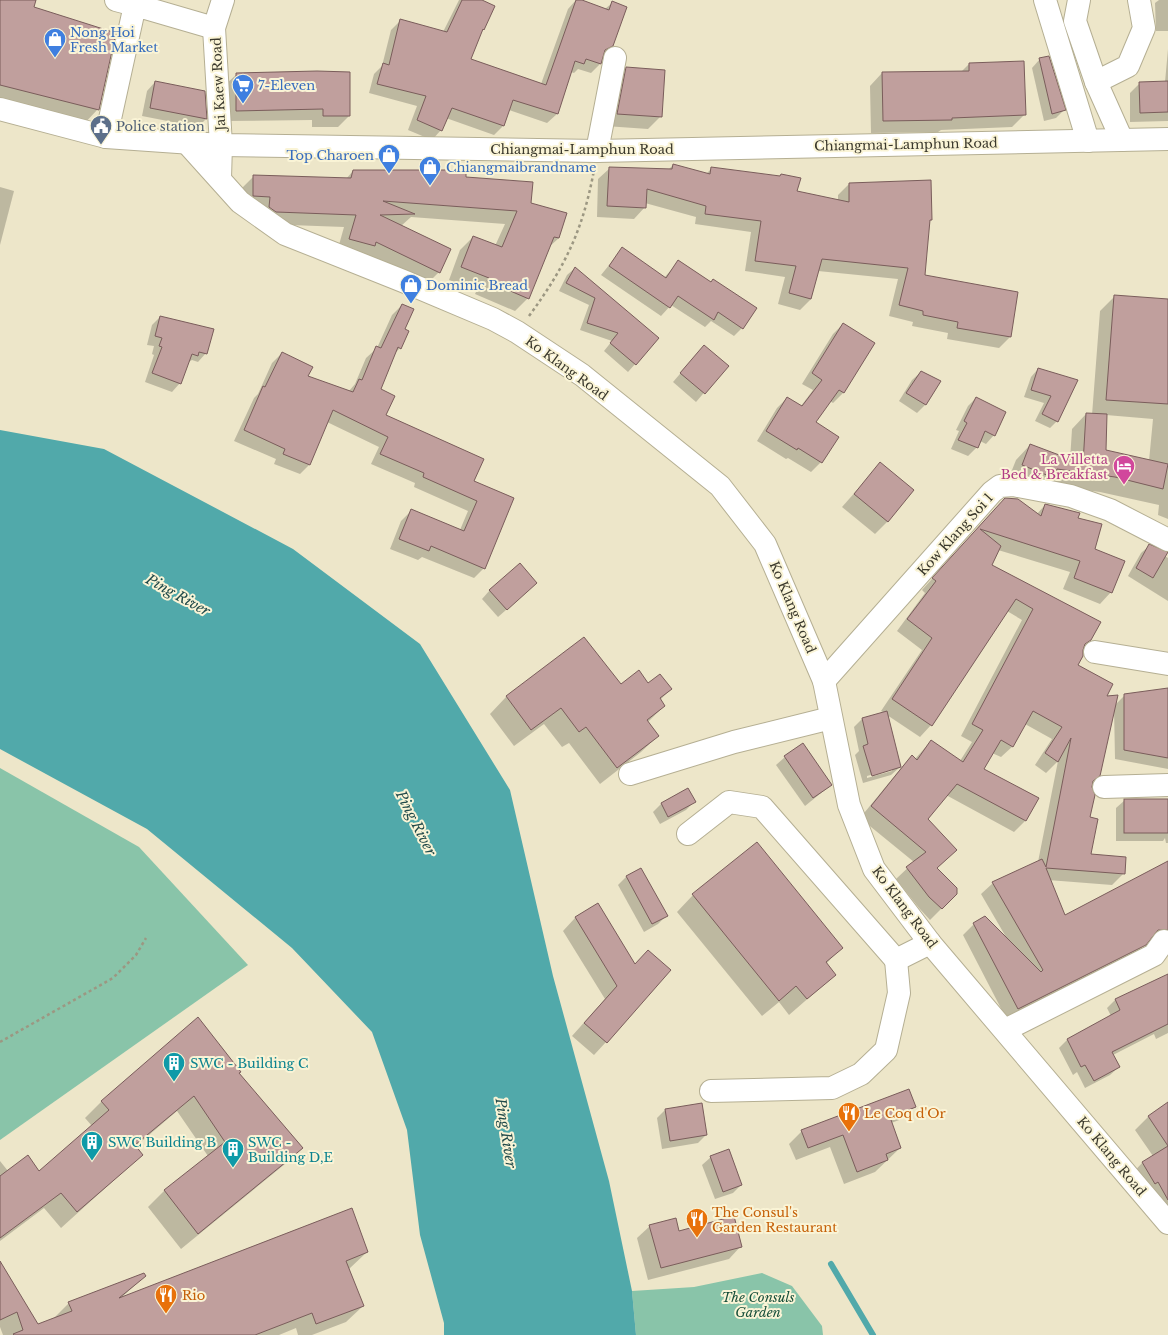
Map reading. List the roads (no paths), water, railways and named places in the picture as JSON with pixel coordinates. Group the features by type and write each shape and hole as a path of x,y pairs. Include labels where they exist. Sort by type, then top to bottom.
{"street":[{"name":"Jai Kaew Road","path":"221,145 214,28 223,0"},
{"path":"1045,0 1088,141"},
{"path":"1079,0 1076,21 1096,82 1122,140"},
{"path":"1096,82 1128,66 1144,28 1139,0"},
{"path":"106,137 125,3 214,28"},
{"path":"597,151 615,58"},
{"name":"Chiangmai-Lamphun Road","path":"0,109 106,137 221,145 597,151 1168,139"},
{"name":"Ko Klang Road","path":"186,142 240,202 285,234 417,287 492,319 517,332 582,375 720,486 765,544 824,681 849,805 874,869 930,943 1168,1223"},
{"path":"220,178 221,145"},
{"name":"Kow Klang Soi 1","path":"824,681 992,492 1000,486 1013,485 1071,496 1110,510 1168,540"},
{"path":"1095,652 1168,664"},
{"path":"630,774 734,742 831,718"},
{"path":"1104,787 1168,785"},
{"path":"688,834 729,802 762,807 896,960 899,993 886,1050 861,1074 832,1088 711,1091"},
{"path":"1005,1030 1154,955 1164,941"},
{"path":"896,960 930,943"}],"water":[{"name":"Ping River","path":"0,430 104,449 293,549 420,644 510,790 553,976 609,1181 632,1291 636,1335 444,1335 444,1323 420,1235 407,1130 372,1032 292,948 147,829 0,749"}],"waterway":[{"path":"831,1264 873,1335"}],"place":[{"name":"Nong Hoi Fresh Market","path":"55,58"},
{"name":"7-Eleven","path":"243,104"},
{"name":"Police station","path":"101,146"},
{"name":"Top Charoen","path":"389,174"},
{"name":"Chiangmaibrandname","path":"430,186"},
{"name":"Dominic Bread","path":"411,304"},
{"name":"La Villetta Bed & Breakfast","path":"1124,486"},
{"name":"SWC - Building C","path":"174,1082"},
{"name":"Le Coq d'Or","path":"849,1132"},
{"name":"SWC Building B","path":"92,1162"},
{"name":"SWC - Building D,E","path":"233,1168"},
{"name":"The Consul's Garden Restaurant","path":"697,1238"},
{"name":"Rio","path":"166,1314"}],"park label":[{"name":"The Consuls Garden","path":"758,1304"}]}
